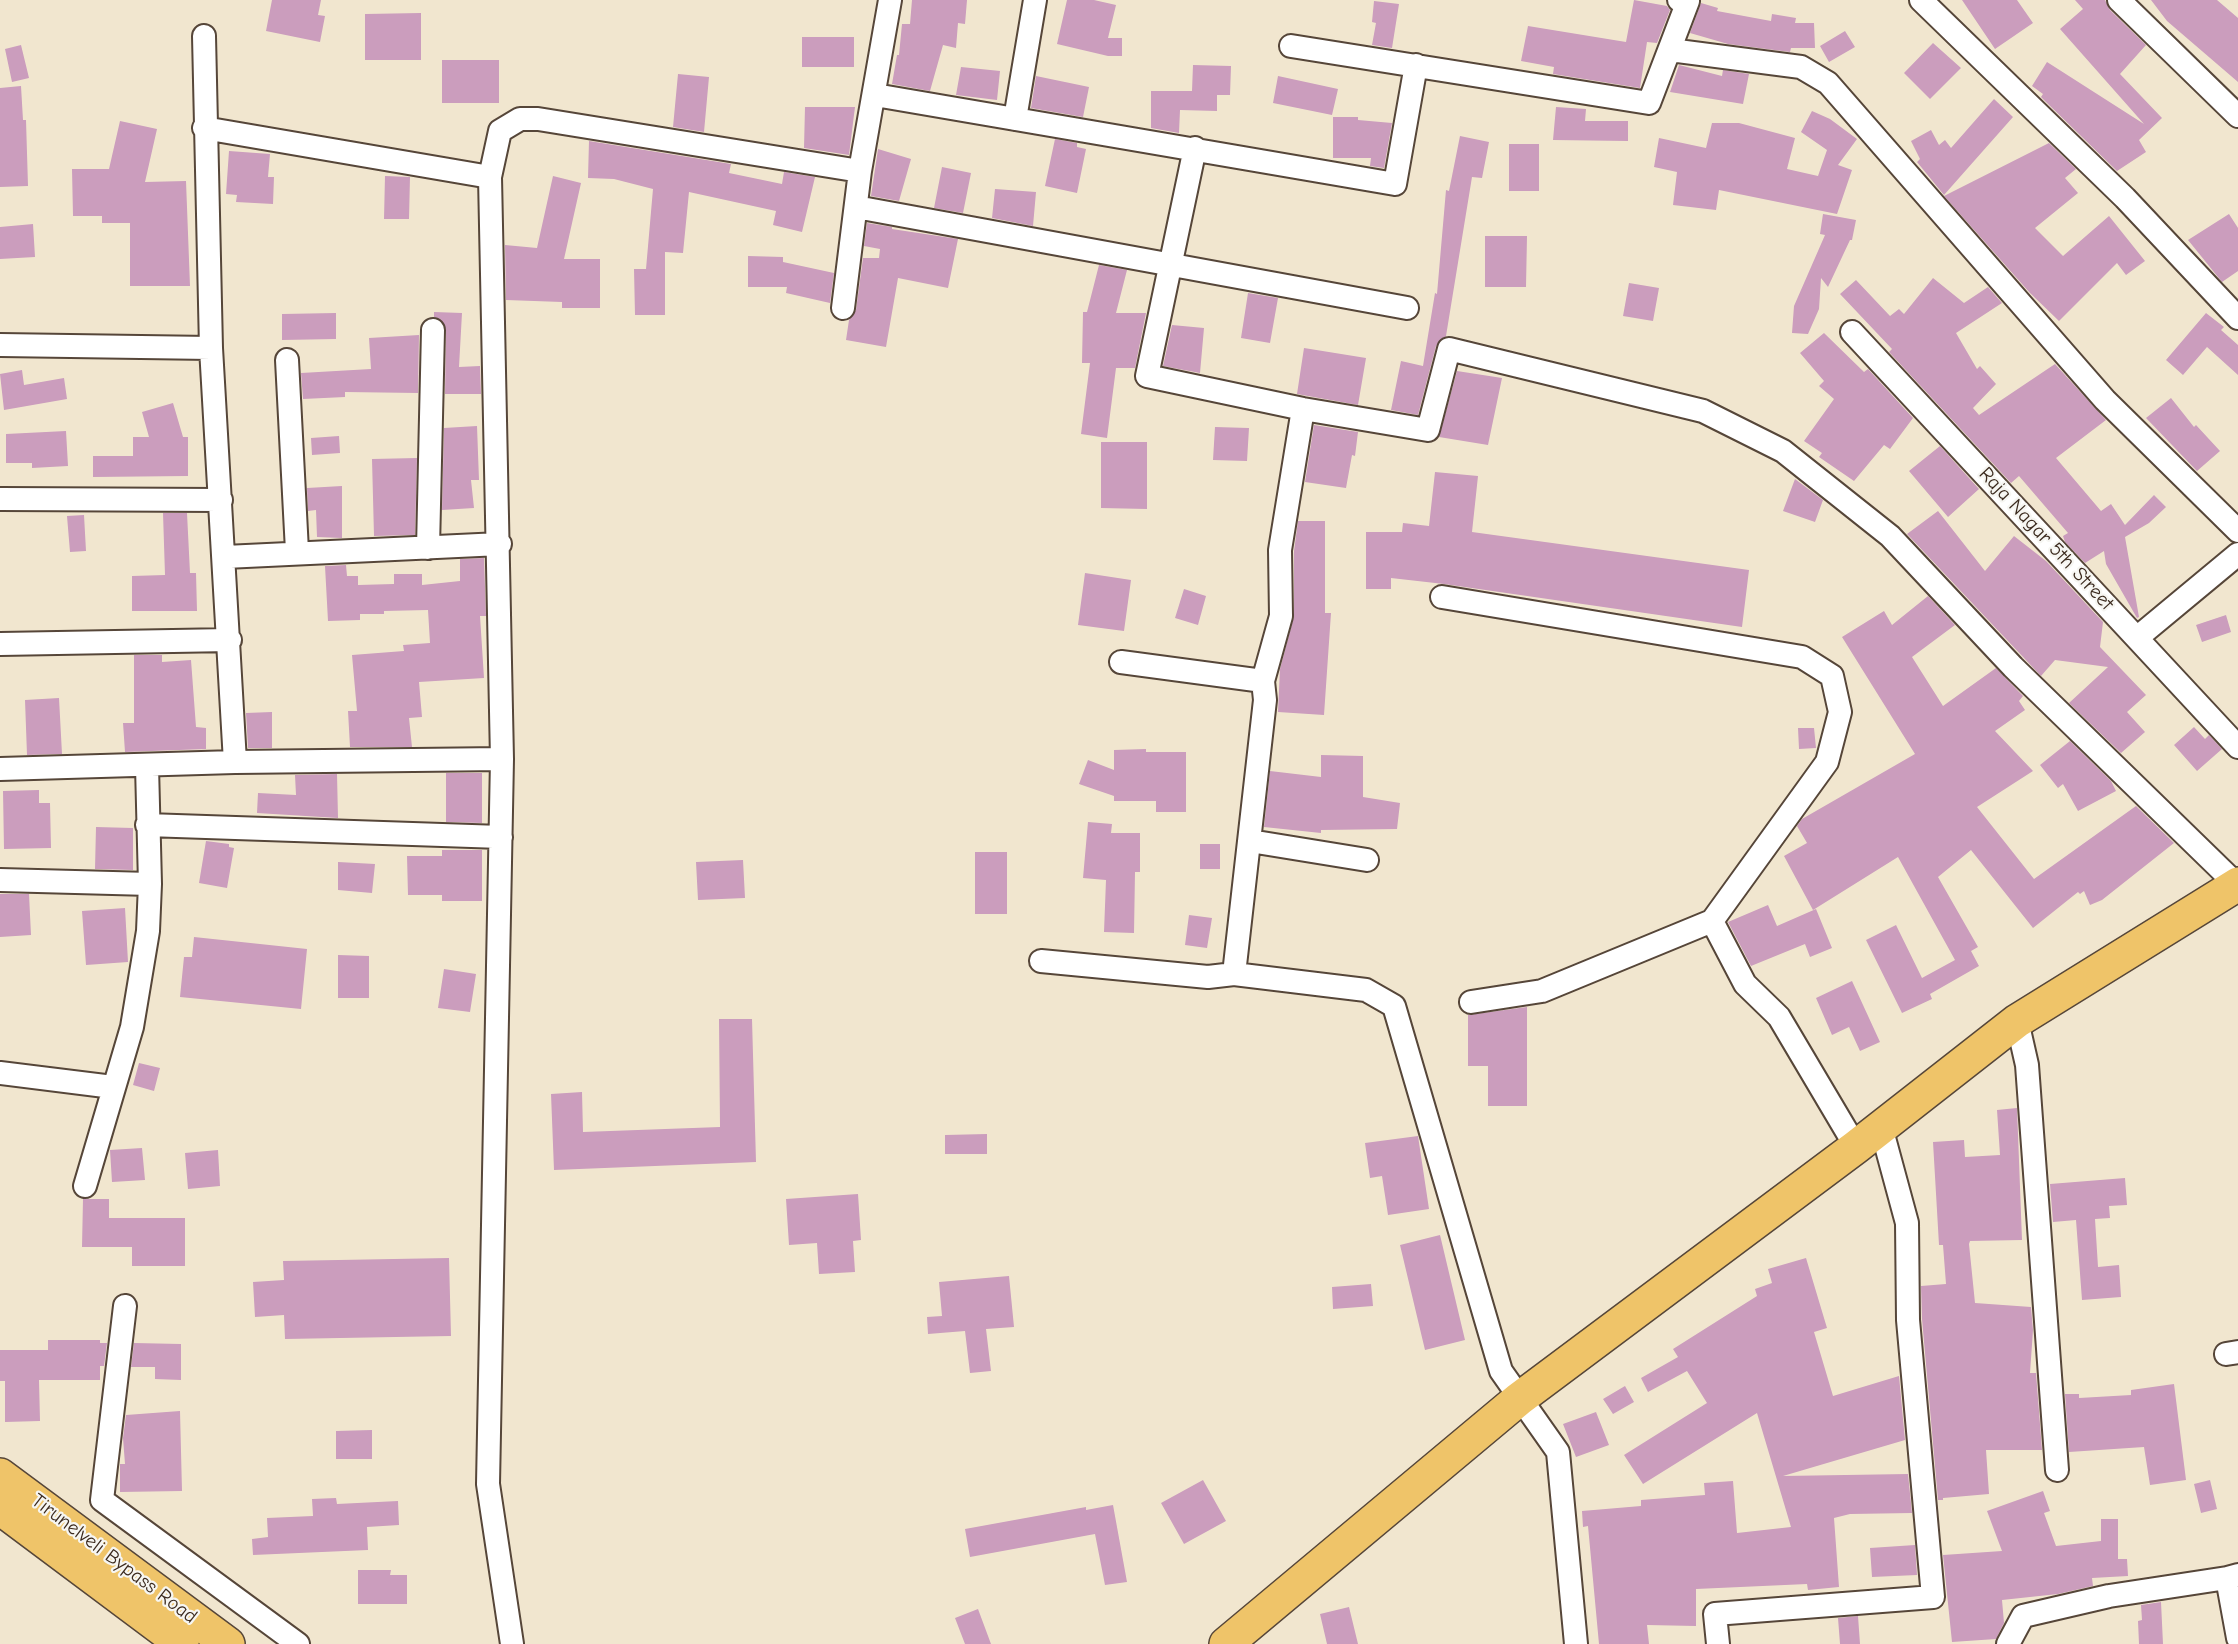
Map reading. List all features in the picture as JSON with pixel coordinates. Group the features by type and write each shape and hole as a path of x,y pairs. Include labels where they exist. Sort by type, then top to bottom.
{"main road":[{"path":"1226,1644 1519,1399 1856,1147 2018,1021 2238,884"},
{"name":"Tirunelveli Bypass Road","path":"0,1475 228,1644"},
{"name":"Tirunelveli Bypass Road","path":"0,1508 182,1644"}],"street":[{"path":"843,308 860,171 890,0"},
{"path":"1015,119 1035,0"},
{"path":"1291,46 1649,103 1688,2 1679,0"},
{"path":"1921,0 2125,198 2238,318"},
{"path":"2119,0 2238,116"},
{"path":"204,36 204,128 211,348 230,640 235,762"},
{"path":"1670,50 1801,67 1828,83 2105,400 2238,531"},
{"path":"875,95 1395,184 1416,65"},
{"path":"512,1644 488,1484 502,759 500,544 490,177 500,131 520,119 538,118 860,171"},
{"path":"204,128 490,177"},
{"path":"1195,148 1173,264 1148,376 1303,409 1428,430 1449,349 1703,411 1784,451 1890,536 2013,667 2238,884"},
{"path":"856,207 1407,308"},
{"path":"428,548 433,330"},
{"name":"Raja Nagar 5th Street","path":"1852,332 2238,747"},
{"path":"0,345 211,348"},
{"path":"287,360 297,551"},
{"path":"1234,974 1265,700 1263,681 1281,616 1280,550 1303,409"},
{"path":"0,499 221,500"},
{"path":"225,557 297,551 500,544"},
{"path":"2138,637 2238,554"},
{"path":"1442,597 1802,657 1832,676 1840,712 1827,762 1712,921 1542,991 1471,1002"},
{"path":"0,644 230,640"},
{"path":"1121,662 1263,681"},
{"path":"0,769 235,762 502,759"},
{"path":"85,1186 132,1027 148,931 150,884 147,766"},
{"path":"147,825 501,837"},
{"path":"1250,842 1367,860"},
{"path":"0,880 150,884"},
{"path":"1712,921 1745,984 1779,1017 1856,1147"},
{"path":"1041,961 1208,977 1234,974 1366,990 1394,1005 1501,1371 1558,1452 1576,1644"},
{"path":"2018,1021 2027,1065 2057,1470"},
{"path":"0,1073 113,1087"},
{"path":"1718,1644 1715,1614 1933,1597 1908,1320 1907,1223 1881,1127"},
{"path":"124,1306 102,1500 298,1644"},
{"path":"2008,1644 2023,1616 2033,1613 2109,1596 2232,1577 2238,1638"}],"building":[{"path":"272,0 321,0 318,15 325,16 320,42 266,31"},
{"path":"912,0 967,0 965,24 958,23 956,48 943,45 930,91 892,84 897,55 899,55 902,24 910,24"},
{"path":"1067,0 1094,0 1116,5 1108,38 1122,38 1122,56 1108,56 1057,44"},
{"path":"1634,0 1667,6 1670,10 1657,43 1647,42 1640,88 1553,74 1554,67 1521,61 1528,26 1626,42"},
{"path":"1962,0 2017,0 2033,23 1995,49"},
{"path":"2075,0 2105,0 2110,10 2146,45 2120,74 2162,118 2139,140 2146,152 2117,171 2041,97 2043,94 2032,86 2047,62 2144,124 2060,29 2083,9"},
{"path":"2151,0 2217,0 2238,18 2238,82 2167,21"},
{"path":"1374,1 1399,4 1392,48 1372,45 1376,23 1372,22"},
{"path":"1701,3 1718,8 1717,11 1771,21 1772,14 1796,18 1795,23 1814,23 1815,48 1791,48 1790,52 1728,44 1690,33"},
{"path":"421,13 421,60 365,60 365,14"},
{"path":"1845,31 1855,47 1829,62 1820,46"},
{"path":"802,37 854,37 854,67 802,67"},
{"path":"1933,43 1961,68 1930,99 1904,73"},
{"path":"21,45 29,78 12,82 5,49"},
{"path":"442,60 499,60 499,103 442,103"},
{"path":"1193,65 1231,66 1230,95 1217,95 1217,111 1180,110 1179,133 1151,128 1151,91 1192,91"},
{"path":"1679,65 1722,76 1723,70 1749,74 1743,104 1670,92"},
{"path":"961,67 1000,71 997,100 956,95"},
{"path":"678,74 709,77 704,132 673,127"},
{"path":"1036,76 1089,87 1083,117 1031,108"},
{"path":"1278,76 1338,89 1332,115 1273,103"},
{"path":"21,86 23,120 26,120 28,186 0,187 0,88"},
{"path":"1994,99 2013,117 1944,195 1917,162 1920,159 1911,141 1931,130 1939,145 1945,140 1951,148"},
{"path":"805,107 855,107 849,155 804,148"},
{"path":"1556,107 1586,109 1585,121 1628,121 1628,141 1553,140"},
{"path":"1812,111 1830,119 1857,139 1838,165 1852,170 1837,214 1719,190 1716,210 1673,205 1677,172 1654,167 1659,138 1706,148 1712,123 1739,123 1795,138 1787,169 1818,176 1827,150 1801,132"},
{"path":"1333,117 1358,117 1358,120 1392,123 1384,168 1370,166 1371,158 1333,158"},
{"path":"120,121 157,129 145,182 186,181 190,286 130,286 130,223 102,223 102,216 73,216 72,169 109,169"},
{"path":"1460,136 1489,142 1482,178 1472,177 1446,336 1436,346 1418,415 1391,410 1401,361 1423,366 1435,293 1437,294 1446,190 1449,191"},
{"path":"1055,139 1077,143 1077,147 1086,149 1077,193 1045,186"},
{"path":"589,141 731,164 729,173 782,184 784,172 815,177 802,232 773,225 776,211 689,192 683,253 665,252 665,315 635,315 634,269 646,269 653,189 614,179 588,178"},
{"path":"2049,143 2076,169 2065,178 2078,193 2035,228 2063,256 2109,216 2145,261 2126,275 2117,263 2059,321 2030,293 1944,196"},
{"path":"1509,144 1539,144 1539,191 1509,191"},
{"path":"878,149 911,159 899,201 871,196"},
{"path":"229,151 270,154 268,177 274,177 273,204 236,202 237,195 226,194"},
{"path":"942,167 971,173 963,213 934,208"},
{"path":"385,176 410,177 409,219 384,219"},
{"path":"553,176 581,183 564,259 600,259 600,308 562,308 562,302 506,300 505,245 537,248"},
{"path":"995,189 1036,192 1033,226 992,218"},
{"path":"1823,214 1856,220 1852,240 1828,287 1821,278 1819,309 1808,334 1792,333 1794,306 1825,235 1820,234"},
{"path":"2229,214 2238,228 2238,271 2222,282 2188,240"},
{"path":"867,223 958,239 948,288 898,278 886,347 846,340 849,320 856,310 863,258 879,258 880,249 864,246"},
{"path":"33,224 35,257 0,259 0,227"},
{"path":"1485,236 1527,236 1526,287 1485,287"},
{"path":"748,256 783,257 783,262 834,273 830,303 786,293 787,287 748,287"},
{"path":"1099,265 1127,270 1116,313 1146,313 1135,368 1116,368 1107,438 1081,434 1090,363 1082,363 1083,312 1087,312"},
{"path":"1933,278 1964,303 1988,287 2002,303 1956,333 1977,369 1980,366 1996,384 1973,408 1979,415 2055,364 2106,420 2056,458 2101,511 2111,504 2125,525 2154,495 2166,507 2149,523 2125,537 2139,617 2137,618 2106,564 2104,551 2085,563 2065,542 2063,536 2068,533 2019,476 2011,483 1889,352 1892,349 1840,294 1856,280 1890,316 1899,309 1904,314"},
{"path":"1629,283 1659,288 1653,321 1623,316"},
{"path":"1248,293 1278,298 1270,343 1241,338"},
{"path":"434,312 462,313 459,367 480,366 481,394 445,394 446,330 440,319 434,317"},
{"path":"336,313 336,339 282,340 282,314"},
{"path":"2206,313 2224,327 2221,330 2238,345 2238,375 2207,347 2183,375 2166,360"},
{"path":"1172,325 1204,328 1200,373 1163,366"},
{"path":"1824,333 1864,372 1868,369 1913,418 1890,449 1884,445 1854,481 1819,457 1822,453 1804,441 1834,399 1819,386 1824,381 1800,353"},
{"path":"419,335 418,393 345,392 345,397 303,399 301,373 371,369 369,338"},
{"path":"1304,348 1366,358 1358,405 1297,394"},
{"path":"22,370 24,385 64,378 67,399 4,410 0,374"},
{"path":"1457,371 1502,378 1488,445 1439,437"},
{"path":"2171,398 2194,427 2196,425 2220,451 2197,471 2146,418"},
{"path":"173,403 183,437 188,437 188,476 93,477 93,456 133,456 133,437 149,437 142,412"},
{"path":"1314,425 1358,432 1355,456 1352,455 1346,488 1305,482"},
{"path":"477,426 479,480 471,480 474,508 442,510 444,428"},
{"path":"1215,427 1249,428 1247,461 1213,460"},
{"path":"66,431 68,466 32,468 32,463 6,463 6,434"},
{"path":"339,436 340,453 312,455 311,438"},
{"path":"1101,442 1147,442 1147,509 1101,508"},
{"path":"1940,446 1979,489 1948,517 1909,471"},
{"path":"417,458 415,535 374,536 372,459"},
{"path":"1435,472 1478,476 1472,532 1749,570 1742,627 1391,578 1391,589 1366,589 1366,532 1402,532 1403,523 1429,526"},
{"path":"1795,479 1823,500 1815,522 1783,511"},
{"path":"342,486 342,538 317,537 316,510 308,511 307,488"},
{"path":"1938,511 1985,571 2014,536 2046,561 2103,622 2100,647 2146,695 2127,712 2145,732 2121,753 2069,703 2108,667 2055,660 2041,676 1907,534"},
{"path":"163,513 187,513 190,573 196,573 197,611 132,611 132,576 165,575"},
{"path":"84,515 86,551 70,552 67,516"},
{"path":"1298,521 1325,521 1325,613 1331,613 1324,715 1278,712 1280,669 1294,616 1294,551"},
{"path":"484,558 486,616 480,616 484,678 419,682 422,717 409,718 412,747 350,747 348,711 357,711 352,655 404,651 403,645 430,643 428,610 384,611 384,614 360,614 360,620 328,621 325,566 346,565 347,576 358,576 358,585 394,584 394,574 422,574 422,585 460,581 460,559"},
{"path":"1085,573 1131,580 1124,631 1078,625"},
{"path":"1184,589 1206,596 1198,625 1175,618"},
{"path":"1928,596 1955,625 1912,657 1943,706 1996,668 2023,696 2019,701 2025,710 1995,731 2033,771 1977,807 2034,879 2136,806 2174,843 2102,900 2090,905 2084,891 2080,894 2078,892 2033,928 1971,850 1938,877 1978,947 1971,951 1979,966 1930,994 1932,999 1902,1013 1866,940 1896,925 1922,978 1955,960 1898,857 1813,910 1784,856 1807,843 1797,826 1802,819 1915,754 1842,637 1884,611 1892,625"},
{"path":"2226,615 2231,632 2202,642 2196,625"},
{"path":"134,655 162,655 162,662 191,660 196,727 206,728 206,749 125,752 123,723 134,723"},
{"path":"59,698 62,754 27,755 25,700"},
{"path":"272,712 272,748 248,748 246,713"},
{"path":"2194,727 2205,739 2209,735 2222,749 2197,771 2174,745"},
{"path":"1798,728 1814,728 1816,748 1799,749"},
{"path":"2070,741 2111,781 2116,791 2078,811 2063,784 2058,788 2040,765"},
{"path":"1146,749 1146,752 1186,752 1186,812 1156,812 1156,801 1114,801 1114,796 1079,784 1088,760 1114,770 1114,750"},
{"path":"1321,755 1363,756 1363,797 1400,803 1397,829 1321,830 1321,833 1264,827 1270,771 1321,777"},
{"path":"446,773 482,773 482,823 446,822"},
{"path":"337,774 338,818 257,813 258,793 296,795 295,775"},
{"path":"39,790 39,803 50,803 51,848 4,849 3,791"},
{"path":"1088,822 1112,824 1111,833 1140,833 1140,872 1135,872 1134,933 1104,932 1106,880 1083,878"},
{"path":"96,827 133,828 133,870 95,869"},
{"path":"206,841 229,844 229,847 234,848 227,888 199,883"},
{"path":"1200,844 1220,844 1220,869 1200,869"},
{"path":"442,850 482,850 482,901 442,901 442,895 408,895 407,856 442,856"},
{"path":"975,852 1007,852 1007,914 975,914"},
{"path":"743,860 745,898 698,900 696,862"},
{"path":"338,862 375,864 372,893 338,890"},
{"path":"0,894 29,894 31,935 0,937"},
{"path":"1768,905 1777,926 1816,909 1832,948 1810,957 1805,944 1751,966 1728,922"},
{"path":"125,908 128,962 86,965 82,911"},
{"path":"1189,915 1212,918 1207,948 1185,945"},
{"path":"194,937 307,949 301,1009 180,997 184,957 192,957"},
{"path":"338,955 369,956 369,998 338,998"},
{"path":"444,969 476,974 470,1012 438,1008"},
{"path":"1852,981 1880,1042 1860,1051 1849,1027 1832,1035 1816,998"},
{"path":"1527,1007 1527,1106 1488,1106 1488,1066 1468,1066 1468,1015"},
{"path":"719,1019 752,1019 756,1162 554,1170 551,1094 582,1092 583,1132 720,1127"},
{"path":"139,1063 160,1068 154,1091 133,1085"},
{"path":"2017,1108 2022,1240 1970,1241 1969,1244 1975,1303 2031,1307 2033,1330 2030,1373 2036,1373 2042,1450 1986,1450 1989,1494 1938,1500 1921,1286 1946,1284 1943,1245 1939,1245 1933,1142 1964,1140 1965,1157 2000,1155 1997,1110"},
{"path":"987,1134 987,1154 945,1154 945,1135"},
{"path":"1418,1136 1429,1209 1388,1215 1382,1176 1370,1178 1365,1143"},
{"path":"142,1148 145,1180 112,1182 110,1150"},
{"path":"218,1150 220,1186 188,1189 185,1153"},
{"path":"2125,1178 2127,1205 2109,1206 2110,1218 2095,1219 2098,1267 2119,1265 2121,1297 2082,1300 2076,1220 2053,1222 2050,1184"},
{"path":"858,1194 861,1240 853,1241 855,1272 819,1274 817,1243 789,1245 786,1199"},
{"path":"83,1199 109,1199 109,1218 185,1218 185,1266 132,1266 132,1247 82,1247"},
{"path":"1440,1235 1465,1340 1425,1350 1400,1245"},
{"path":"449,1258 451,1336 285,1339 284,1315 255,1317 253,1282 284,1280 283,1261"},
{"path":"1806,1258 1827,1328 1814,1332 1833,1396 1899,1376 1905,1440 1783,1476 1908,1474 1912,1513 1850,1514 1834,1518 1839,1587 1808,1590 1807,1584 1696,1589 1696,1626 1647,1625 1649,1644 1599,1644 1588,1526 1583,1527 1582,1511 1641,1506 1641,1500 1705,1495 1704,1483 1733,1481 1737,1533 1791,1527 1757,1413 1643,1484 1624,1455 1707,1403 1687,1371 1648,1392 1641,1378 1678,1357 1673,1349 1757,1296 1755,1289 1772,1283 1768,1269"},
{"path":"1009,1276 1014,1327 986,1329 991,1371 970,1373 965,1331 928,1334 927,1317 942,1316 939,1282"},
{"path":"1371,1284 1373,1306 1333,1309 1332,1287"},
{"path":"48,1340 100,1340 100,1343 107,1343 104,1366 100,1366 100,1380 39,1380 40,1421 5,1422 5,1381 0,1381 0,1350 48,1350"},
{"path":"134,1343 181,1344 181,1380 155,1379 155,1367 131,1367"},
{"path":"2174,1384 2186,1480 2150,1485 2144,1447 2069,1452 2065,1394 2079,1394 2079,1398 2131,1395 2131,1390"},
{"path":"1625,1386 1634,1402 1613,1414 1603,1399"},
{"path":"180,1411 182,1491 120,1492 120,1464 125,1464 123,1438 126,1415"},
{"path":"1596,1412 1609,1445 1576,1457 1563,1424"},
{"path":"372,1430 372,1459 336,1459 336,1431"},
{"path":"1203,1480 1226,1521 1184,1544 1161,1503"},
{"path":"2210,1480 2217,1509 2201,1513 2194,1484"},
{"path":"2043,1491 2050,1511 2044,1513 2056,1546 2101,1541 2101,1519 2118,1519 2118,1559 2127,1559 2128,1576 2092,1578 2093,1586 2058,1594 2002,1600 2004,1623 1996,1639 1952,1642 1943,1555 2002,1551 1987,1511"},
{"path":"336,1498 337,1504 398,1501 399,1525 367,1527 368,1550 253,1555 252,1539 268,1537 267,1518 313,1516 312,1499"},
{"path":"1113,1505 1127,1582 1105,1585 1095,1534 970,1557 965,1529 1086,1507 1086,1510"},
{"path":"1915,1545 1917,1575 1872,1577 1870,1548"},
{"path":"358,1570 391,1570 390,1575 407,1575 407,1604 358,1604"},
{"path":"2161,1602 2163,1644 2139,1644 2138,1621 2142,1620 2141,1605"},
{"path":"1349,1607 1358,1644 1327,1644 1320,1614"},
{"path":"978,1609 991,1644 965,1644 955,1618"},
{"path":"1858,1616 1860,1644 1840,1644 1838,1618"}]}
